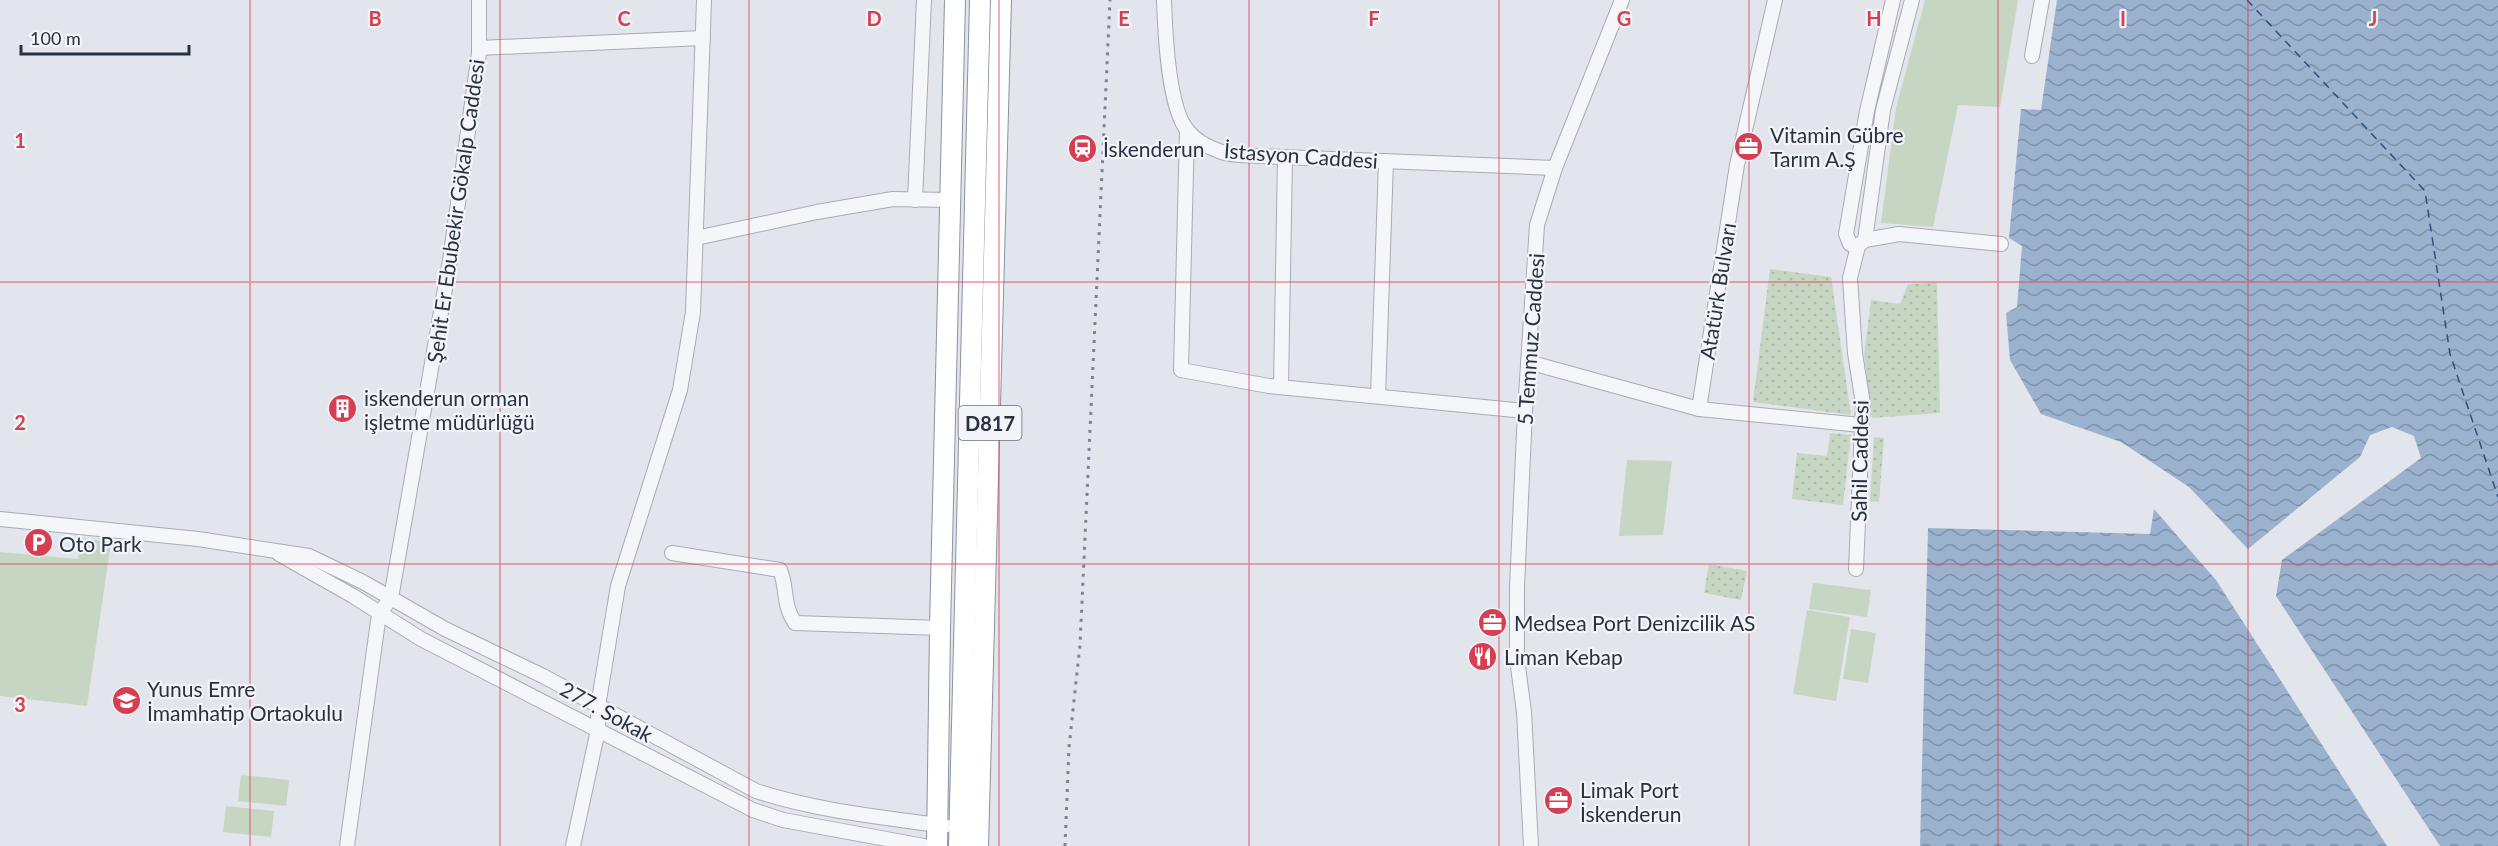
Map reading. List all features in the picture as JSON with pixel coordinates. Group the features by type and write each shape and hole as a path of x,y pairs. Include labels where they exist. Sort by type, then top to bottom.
{"highway":[{"path":"937,846 955,0"},
{"name":"D817","path":"959,837 980,0"},
{"name":"D817","path":"978,846 1000,0"}],"street":[{"name":"Şehit Er Ebubekir Gökalp Caddesi","path":"391,598 443,307 479,48 478,0"},
{"path":"573,846 598,730 598,706 618,586 680,390 693,312 704,0"},
{"path":"915,200 924,0"},
{"path":"1164,0 1165,44 1178,113 1187,131 1181,370 1281,387 1525,411"},
{"name":"5 Temmuz Caddesi","path":"1532,846 1517,659 1517,587 1537,225 1555,168 1622,0"},
{"name":"Atatürk Bulvarı","path":"1699,409 1737,165 1775,0"},
{"path":"1893,0 1867,111 1846,234 1850,244 1899,234 2001,244"},
{"name":"Sahil Caddesi","path":"1856,569 1863,404 1855,353 1850,278 1862,243 1883,110 1912,0"},
{"path":"2031,56 2042,0"},
{"path":"479,48 703,38"},
{"name":"İstasyon Caddesi","path":"1187,131 1205,145 1222,153 1555,168"},
{"path":"1281,387 1285,157"},
{"path":"1378,396 1386,161"},
{"path":"696,238 817,212 893,199 951,200"},
{"path":"1528,362 1699,409 1861,425"},
{"name":"277. Sokak","path":"0,519 198,538 309,556 445,629 543,676 756,791 791,802 831,810 938,825 959,837"},
{"name":"277. Sokak","path":"269,549 353,596 421,639 753,810 783,820 924,846"},
{"path":"672,553 780,570 785,604 795,623 940,628"},
{"path":"347,846 379,614 391,598"}],"green space":[{"path":"1925,0 2018,0 2000,107 1958,105 1933,227 1881,223 1896,108"},
{"path":"1770,269 1831,277 1851,415 1753,402"},
{"path":"1937,282 1940,413 1872,418 1864,356 1871,300 1900,304 1908,284"},
{"path":"1830,433 1851,435 1843,505 1792,499 1797,453 1827,456"},
{"path":"1874,437 1884,438 1879,502 1870,501"},
{"path":"1627,460 1672,461 1663,535 1619,536"},
{"path":"81,538 111,542 87,706 0,696 0,552 78,559"},
{"path":"1709,564 1747,571 1741,600 1704,593"},
{"path":"1813,583 1871,590 1867,617 1809,609"},
{"path":"1807,610 1850,617 1836,701 1793,694"},
{"path":"1851,629 1876,633 1868,683 1843,679"},
{"path":"241,775 289,780 286,806 238,801"},
{"path":"226,806 274,811 271,837 223,832"}],"water":[{"path":"2057,0 2498,0 2498,846 2440,846 2276,596 2282,560 2421,458 2414,436 2392,427 2370,435 2360,457 2248,549 2189,487 2121,442 2041,414 2010,360 2006,313 2017,307 2022,246 2009,238 2021,109 2041,110"},
{"path":"2154,509 2216,580 2387,846 1920,846 1928,528 2150,534"}],"ferry route":[{"path":"2247,0 2425,191 2450,354 2498,497"}],"railway":[{"path":"1065,846 1069,747 1080,645 1110,0"}],"place":[{"name":"Vitamin Gübre Tarım A.Ş","path":"1749,146"},
{"name":"İskenderun","path":"1082,148"},
{"name":"iskenderun orman işletme müdürlüğü","path":"343,409"},
{"name":"Oto Park","path":"38,543"},
{"name":"Medsea Port Denizcilik AS","path":"1493,622"},
{"name":"Liman Kebap","path":"1483,656"},
{"name":"Yunus Emre İmamhatip Ortaokulu","path":"126,700"},
{"name":"Limak Port İskenderun","path":"1559,801"}]}
